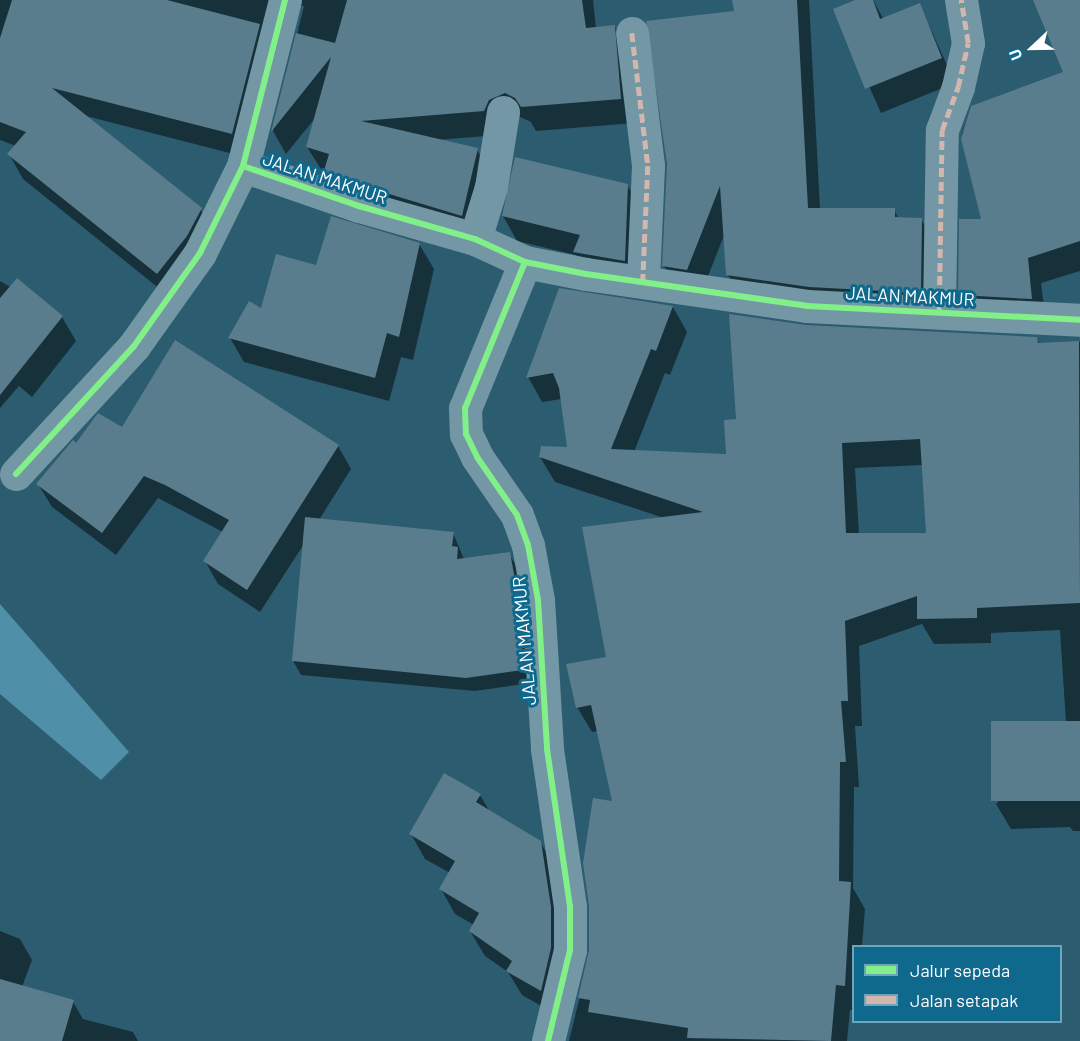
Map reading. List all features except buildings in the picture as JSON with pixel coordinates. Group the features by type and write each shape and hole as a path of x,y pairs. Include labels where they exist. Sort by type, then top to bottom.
{"street":[{"name":"JALAN MAKMUR","path":"285,0 243,166 359,206 475,239 525,262 807,306 1080,320"},
{"path":"939,312 942,130 958,87 968,43 961,0"},
{"path":"632,33 648,166 643,280"},
{"path":"475,239 491,187 503,112"},
{"path":"16,474 134,346 200,253 243,166"},
{"name":"JALAN MAKMUR","path":"525,262 465,408 466,434 517,516 524,535 538,600 547,749 570,906 570,950 548,1041"}],"water":[{"path":"0,604 129,752 101,780 0,694"}],"marked path":[{"path":"939,312 942,130 958,87 968,43 961,0"},
{"path":"632,33 648,166 643,280"}],"cycle path":[{"path":"16,474 134,346 200,253 243,166 285,0"},
{"path":"243,166 359,206 475,239 525,262 586,274 807,306 1080,320"},
{"path":"525,262 465,408 466,434 477,457 517,515 528,545 538,600 547,749 570,906 570,950 548,1041"}]}
